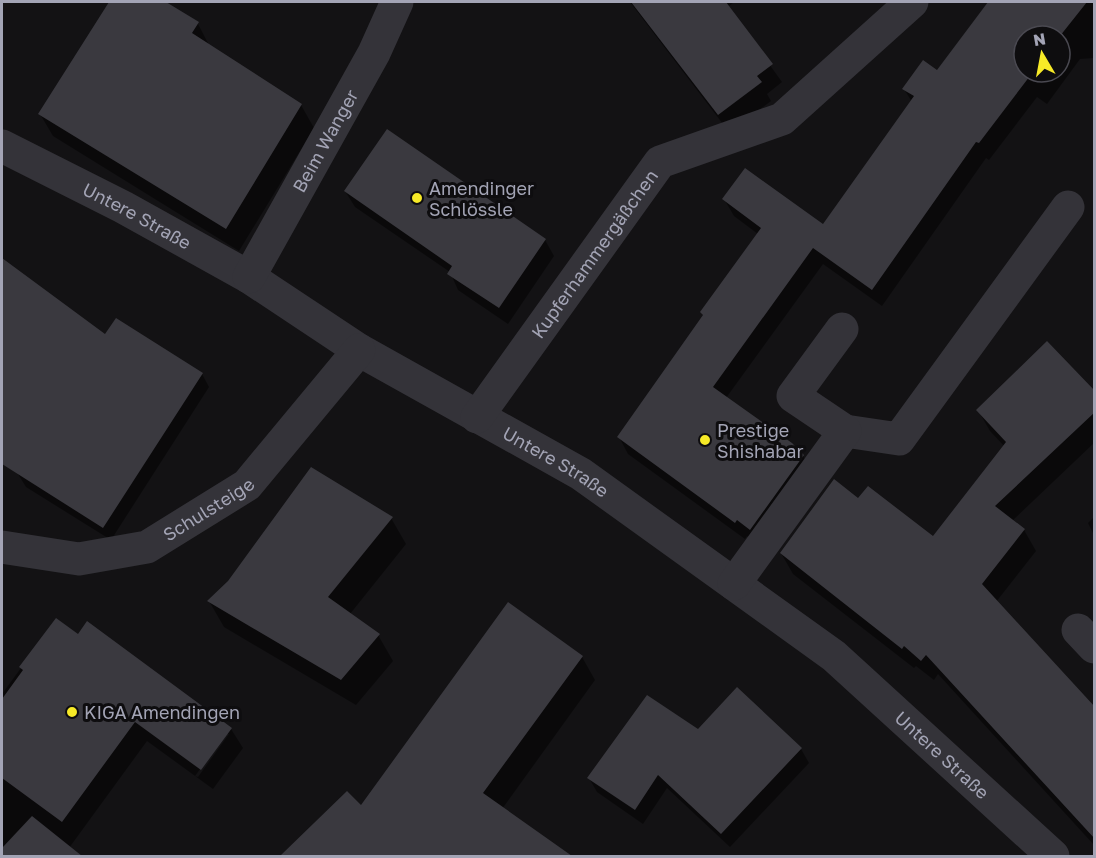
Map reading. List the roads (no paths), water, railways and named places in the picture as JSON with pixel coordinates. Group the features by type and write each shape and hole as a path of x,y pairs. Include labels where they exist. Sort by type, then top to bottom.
{"street":[{"name":"Beim Wanger","path":"249,277 374,53 396,2"},
{"name":"Kupferhammergäßchen","path":"477,417 660,162 782,119 912,2"},
{"name":"Untere Straße","path":"2,146 123,207 249,277 359,350 581,474 834,656 1053,856"},
{"path":"842,329 793,396 845,431 899,440 1068,207"},
{"name":"Schulsteige","path":"2,547 79,559 147,547 246,486 359,350"},
{"path":"734,585 845,431"}],"place":[{"name":"Amendinger Schlössle","path":"417,198"},
{"name":"Prestige Shishabar","path":"705,440"},
{"name":"KIGA Amendingen","path":"72,712"}]}
